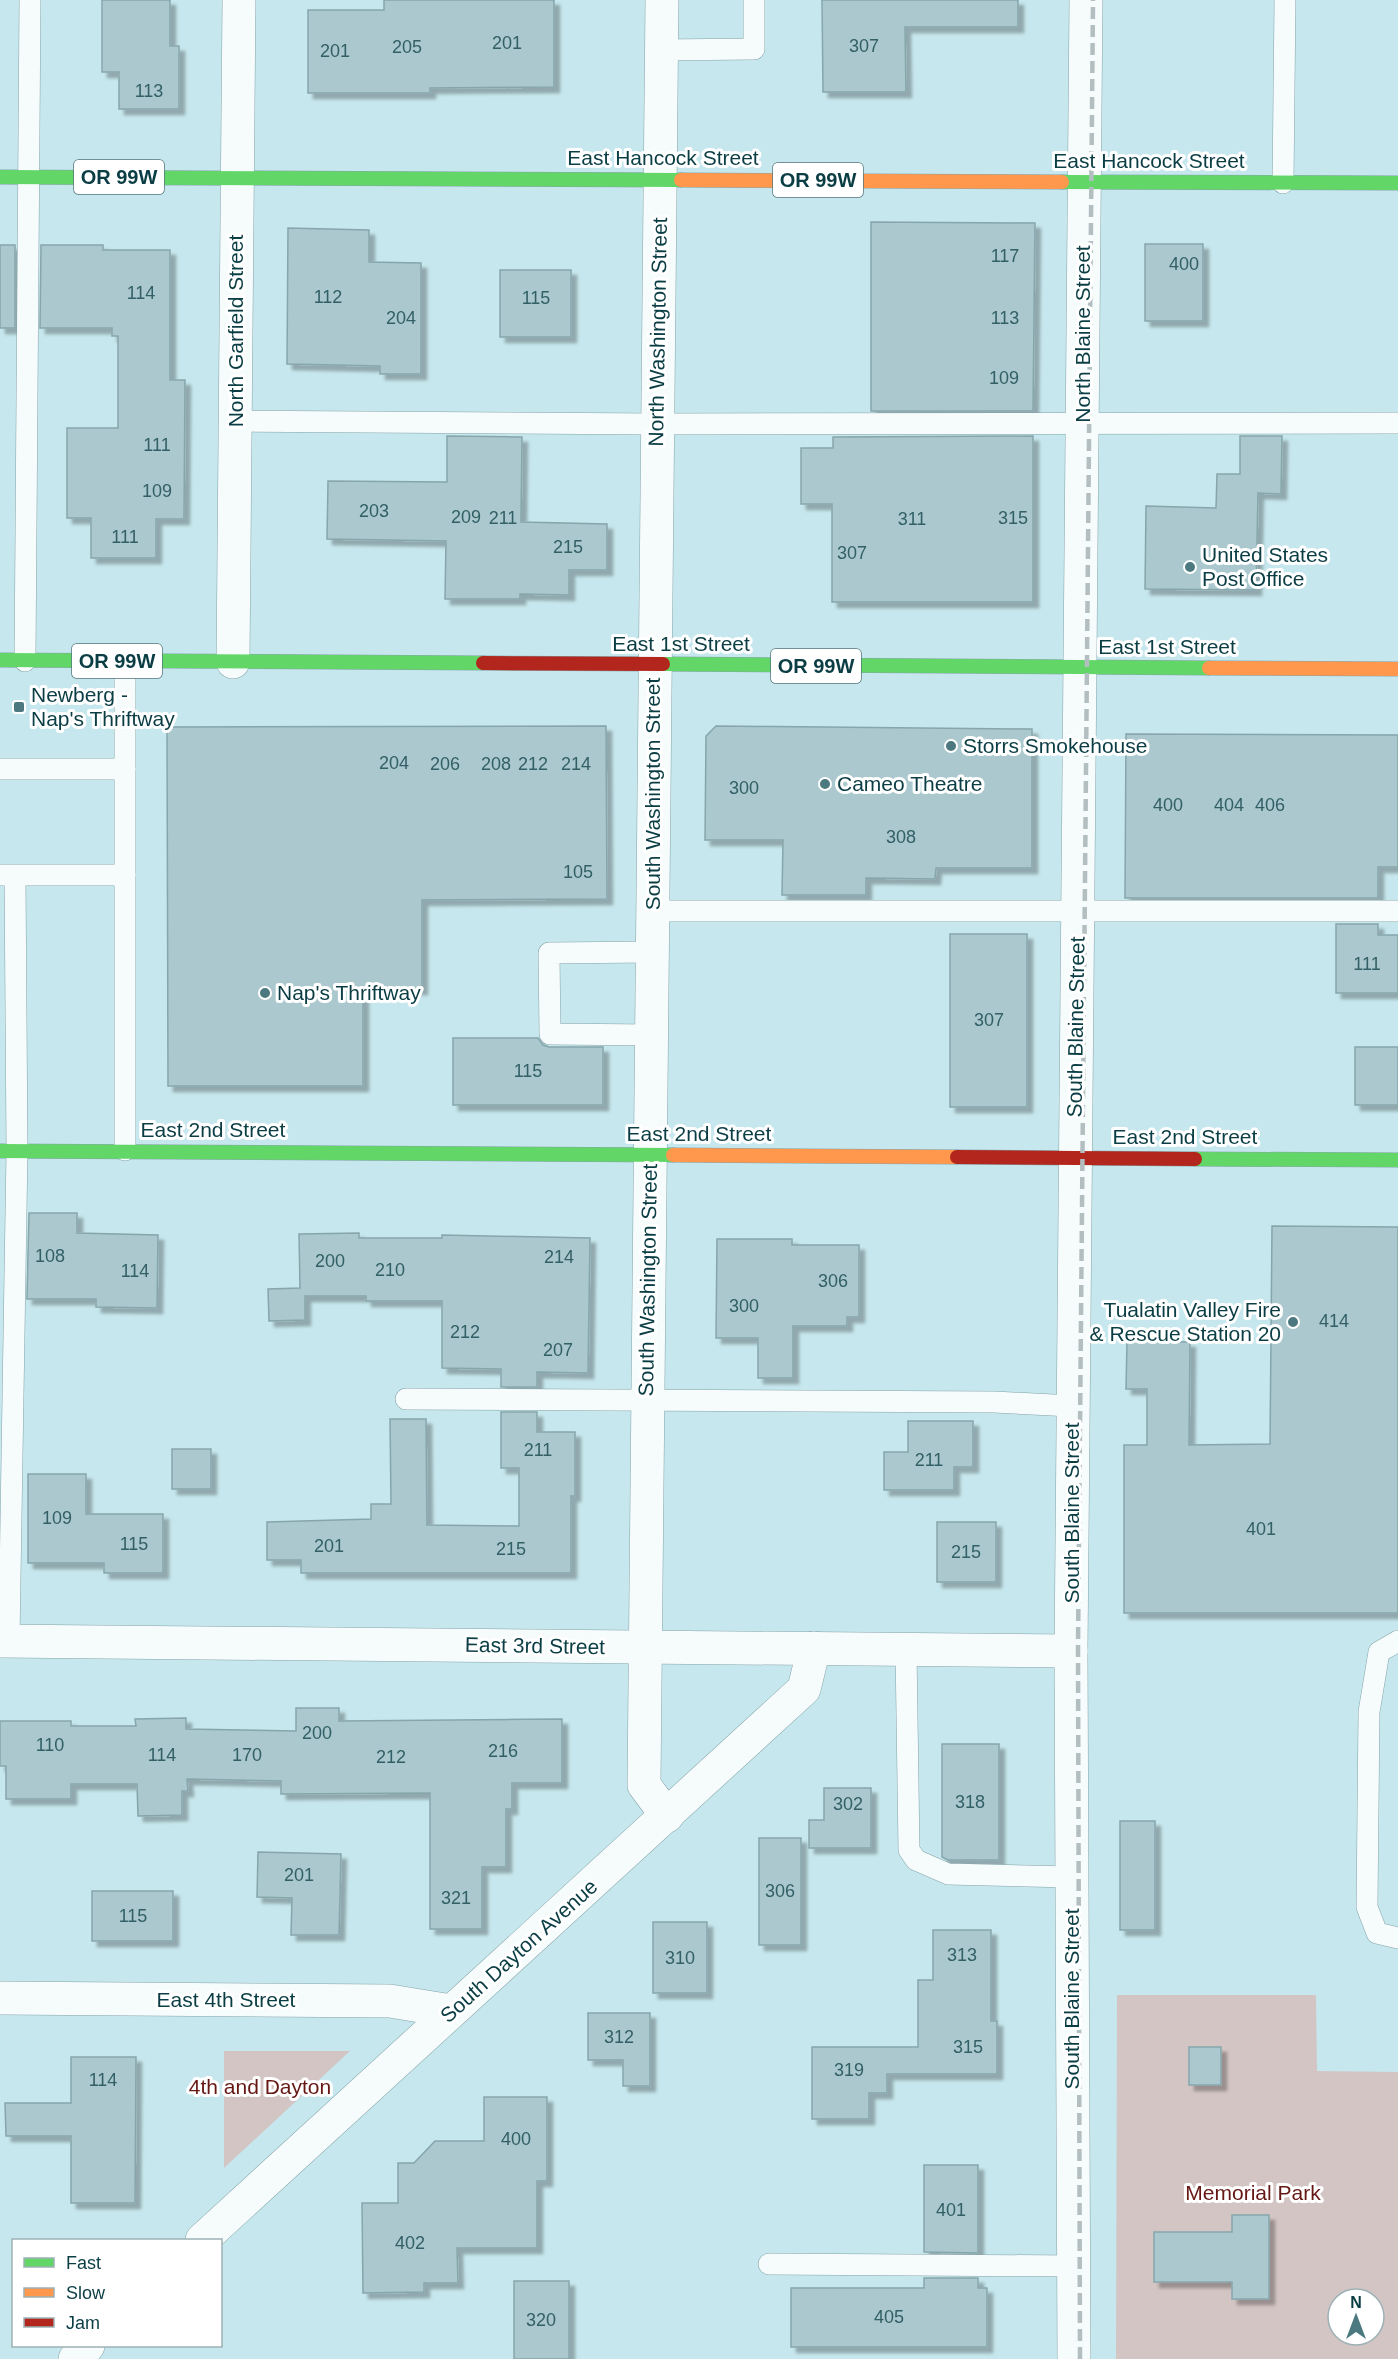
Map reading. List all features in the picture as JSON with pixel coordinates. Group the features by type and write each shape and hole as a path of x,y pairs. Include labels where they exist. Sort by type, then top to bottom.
{"main road":[{"name":"East Hancock Street","path":"0,177 1398,183"},
{"name":"East 1st Street","path":"0,660 1398,669"},
{"name":"East 2nd Street","path":"9,1151 1398,1160"}],"street":[{"name":"North Garfield Street","path":"233,662 238,0"},
{"name":"North Washington Street","path":"654,665 662,0"},
{"name":"North Blaine Street","path":"1081,667 1086,0"},
{"name":"South Washington Street","path":"654,665 644,1785 666,1816"},
{"name":"South Blaine Street","path":"1074,2359 1072,1406 1081,667"},
{"name":"East 3rd Street","path":"4,1641 1071,1651"},
{"name":"South Dayton Avenue","path":"204,2239 804,1689 814,1648"},
{"name":"East 4th Street","path":"0,1998 390,2001 451,2012"},
{"path":"75,2359 87,2347"}],"lane":[{"path":"24,661 30,0"},
{"path":"662,50 754,49 754,0"},
{"path":"1283,183 1285,0"},
{"path":"235,421 657,424 1083,421 1398,423"},
{"path":"124,1150 125,661"},
{"path":"0,769 125,769"},
{"path":"4,1641 9,1151 8,875 125,875"},
{"path":"652,911 1398,911"},
{"path":"651,952 549,953 550,1034 651,1035"},
{"path":"406,1399 994,1402 1072,1406"},
{"path":"1398,1641 1379,1652 1369,1712 1367,1895 1367,1907 1377,1934 1398,1938"},
{"path":"906,1649 909,1850 916,1860 948,1874 1072,1877"},
{"path":"770,2264 1074,2266"}],"green space":[{"name":"Memorial Park","path":"1117,1995 1316,1995 1317,2071 1398,2072 1398,2359 1116,2359"},
{"name":"4th and Dayton","path":"224,2051 350,2051 224,2168"}],"building":[{"path":"102,0 170,0 170,46 179,46 179,109 119,109 119,72 102,72"},
{"path":"384,0 554,0 554,87 430,88 430,93 308,93 308,10 384,10"},
{"path":"822,0 1018,0 1018,27 905,27 906,92 823,92"},
{"path":"871,222 1035,223 1033,411 871,411"},
{"path":"288,228 369,230 369,262 421,263 421,374 380,374 380,366 287,364"},
{"path":"1145,244 1203,244 1203,321 1145,321"},
{"path":"0,245 15,245 15,328 0,328"},
{"path":"41,245 103,245 103,250 170,250 170,380 185,380 184,519 156,519 156,558 91,558 91,518 67,518 67,428 118,428 118,336 112,336 112,328 40,328"},
{"path":"500,270 571,270 571,337 500,337"},
{"path":"447,436 522,437 521,522 607,524 607,570 569,570 569,595 520,594 520,599 445,599 446,541 327,539 328,481 447,482"},
{"path":"1033,436 1033,602 832,602 832,504 801,504 801,448 833,448 833,437"},
{"path":"1240,436 1282,436 1281,494 1258,493 1256,590 1145,589 1146,506 1216,508 1217,474 1240,474"},
{"path":"606,726 607,899 422,900 422,989 363,989 363,1086 168,1086 167,727"},
{"path":"716,726 1032,729 1032,868 936,868 935,879 866,878 866,895 782,895 783,840 705,840 706,736"},
{"path":"1126,734 1398,735 1398,867 1378,867 1378,898 1125,898"},
{"path":"1336,924 1378,924 1378,935 1398,935 1398,993 1336,993"},
{"path":"950,934 1027,934 1027,1107 950,1107"},
{"path":"453,1038 538,1038 543,1045 549,1047 603,1047 603,1105 453,1105"},
{"path":"1355,1047 1398,1047 1398,1105 1355,1105"},
{"path":"29,1213 77,1213 77,1233 158,1235 157,1308 96,1307 96,1299 27,1299"},
{"path":"1272,1226 1398,1227 1398,1613 1124,1613 1124,1445 1147,1445 1147,1389 1126,1389 1127,1341 1190,1342 1189,1445 1270,1444"},
{"path":"359,1233 359,1238 442,1238 442,1235 590,1238 588,1373 537,1372 537,1387 501,1387 501,1369 442,1368 442,1301 366,1301 366,1296 305,1296 305,1320 269,1321 268,1289 300,1288 299,1234"},
{"path":"717,1239 792,1239 792,1245 859,1245 859,1317 847,1317 847,1326 793,1326 793,1378 758,1378 758,1338 716,1338"},
{"path":"501,1412 537,1412 537,1432 575,1432 575,1496 571,1496 571,1573 301,1573 301,1560 267,1560 267,1522 371,1519 371,1504 391,1504 390,1419 426,1419 427,1525 519,1526 519,1468 501,1468"},
{"path":"908,1421 973,1421 973,1467 954,1467 954,1490 884,1490 884,1452 908,1452"},
{"path":"172,1449 211,1449 211,1489 172,1489"},
{"path":"28,1474 86,1474 86,1514 163,1514 163,1573 104,1573 104,1563 28,1563"},
{"path":"937,1522 996,1522 996,1582 937,1582"},
{"path":"296,1708 339,1708 339,1721 562,1719 562,1783 512,1783 512,1809 506,1809 506,1867 482,1867 482,1929 430,1929 430,1793 281,1794 281,1781 187,1779 188,1791 182,1791 182,1815 138,1816 137,1784 71,1784 71,1799 6,1799 6,1766 0,1766 0,1721 71,1721 71,1726 136,1726 135,1719 186,1718 186,1729 296,1731"},
{"path":"942,1744 999,1744 999,1860 948,1860 942,1857"},
{"path":"824,1788 871,1788 871,1848 809,1848 809,1820 824,1820"},
{"path":"1120,1821 1155,1821 1155,1930 1120,1930"},
{"path":"759,1838 801,1838 801,1945 759,1945"},
{"path":"258,1852 341,1854 339,1935 291,1935 292,1898 257,1897"},
{"path":"92,1891 173,1891 173,1941 92,1941"},
{"path":"653,1922 707,1922 707,1993 653,1993"},
{"path":"933,1930 991,1930 991,2021 997,2021 997,2074 887,2074 887,2093 869,2093 869,2119 812,2119 812,2047 918,2047 918,1980 933,1980"},
{"path":"588,2013 650,2013 650,2086 623,2086 623,2060 588,2060"},
{"path":"1189,2047 1221,2047 1221,2085 1189,2085"},
{"path":"71,2057 136,2057 135,2203 71,2203 71,2136 6,2136 5,2103 71,2103"},
{"path":"484,2097 547,2097 547,2181 537,2181 537,2248 457,2248 458,2283 424,2283 424,2292 363,2293 362,2203 398,2203 398,2163 414,2163 435,2141 484,2141"},
{"path":"924,2165 978,2165 978,2253 924,2252"},
{"path":"1232,2215 1269,2215 1269,2299 1232,2299 1232,2282 1154,2282 1154,2232 1232,2232"},
{"path":"924,2278 978,2278 978,2288 987,2288 987,2347 791,2347 791,2288 924,2288"},
{"path":"514,2281 569,2281 569,2359 514,2359"}],"railway":[{"path":"1080,2359 1078,1648 1093,0"}],"traffic: fast":[{"path":"0,177 681,180"},
{"path":"1062,182 1398,183"},
{"path":"0,660 483,663"},
{"path":"663,664 1209,668"},
{"path":"0,1151 673,1155"},
{"path":"1195,1159 1398,1160"}],"traffic: slow":[{"path":"681,180 1062,182"},
{"path":"1209,668 1398,669"},
{"path":"673,1155 957,1157"}],"traffic: jam":[{"path":"483,663 663,664"},
{"path":"957,1157 1195,1159"}],"place":[{"name":"United States Post Office","path":"1190,567"},
{"name":"Newberg - Nap's Thriftway","path":"19,707"},
{"name":"Storrs Smokehouse","path":"951,746"},
{"name":"Cameo Theatre","path":"825,784"},
{"name":"Nap's Thriftway","path":"265,993"},
{"name":"Tualatin Valley Fire & Rescue Station 20","path":"1293,1322"}]}
